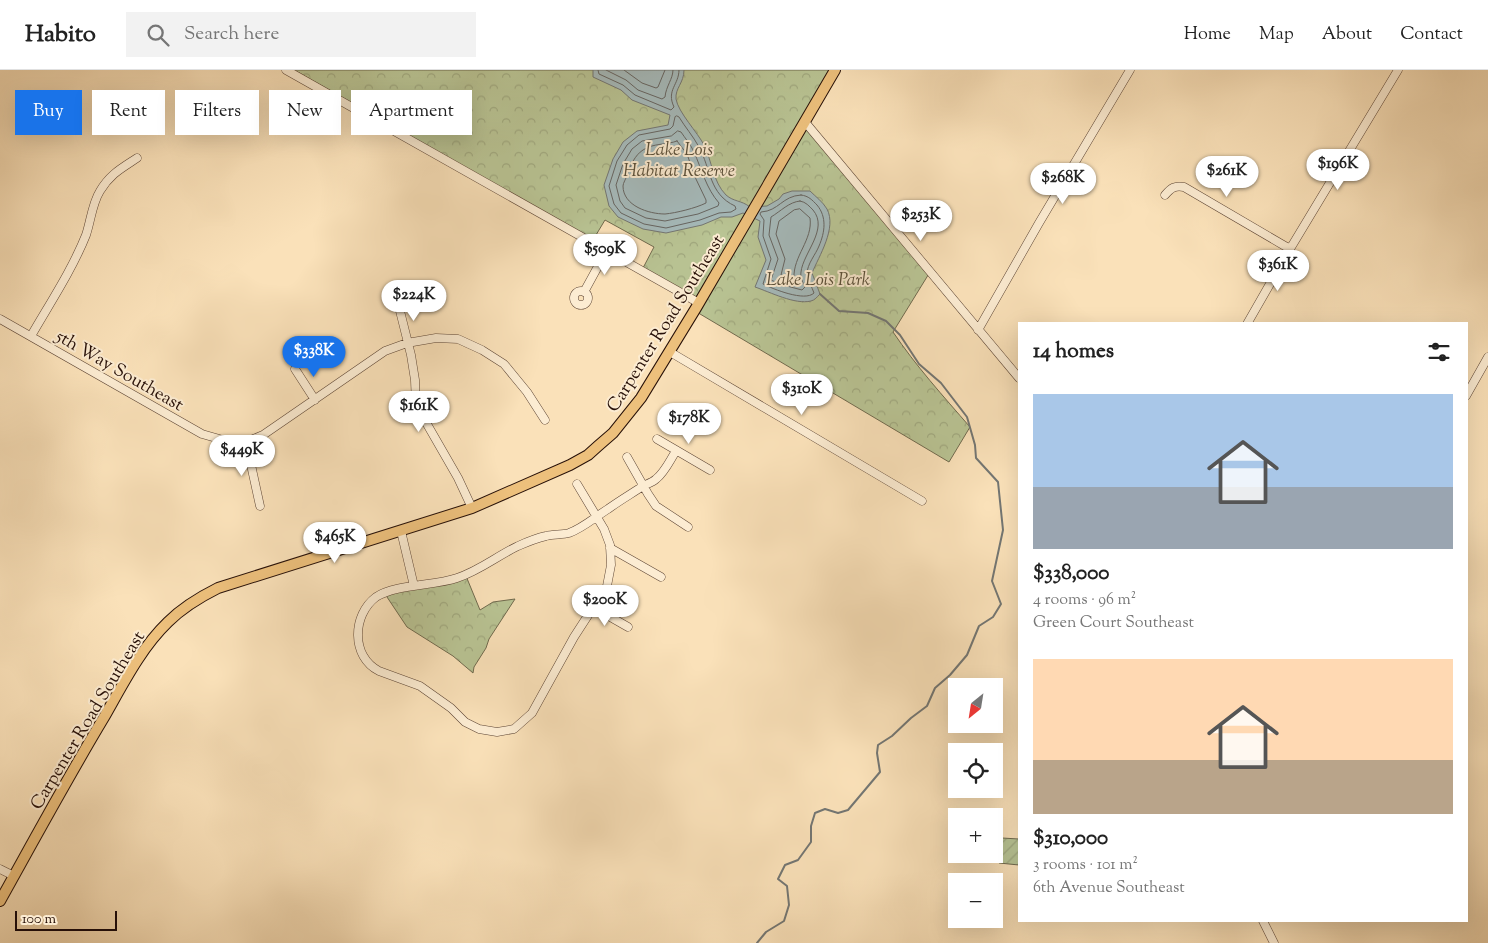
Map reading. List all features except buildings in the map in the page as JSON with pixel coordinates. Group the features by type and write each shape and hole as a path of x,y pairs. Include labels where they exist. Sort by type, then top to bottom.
{"main road":[{"name":"Carpenter Road Southeast","path":"0,901 89,742 137,661 175,615 196,599 218,588 245,579 472,508 570,465 588,455 613,434 641,398 670,352 836,70"}],"street":[{"path":"286,70 428,152 607,250 699,303"},
{"path":"978,330 1130,70"},
{"path":"1248,322 1398,70"},
{"path":"805,122 1018,377"},
{"path":"31,336 79,249 100,191 113,173 137,158"},
{"path":"1165,195 1172,187 1184,187 1290,249"},
{"path":"584,292 607,250"},
{"path":"399,307 411,356 415,380 416,405 458,478 472,508"},
{"name":"5th Way Southeast","path":"0,319 202,434 230,442 246,442"},
{"path":"260,506 246,442 262,435 385,351 407,343 436,338 458,339 482,350 504,364 527,392 545,420"},
{"path":"670,352 922,501"},
{"path":"1468,392 1488,357"},
{"path":"295,369 315,400"},
{"path":"657,439 710,470"},
{"path":"577,484 598,516 604,529 610,548 612,565 607,586 559,661 532,713 514,729 497,732 479,730 465,722 437,696 420,686 374,668 364,656 359,646 358,623 362,613 376,598 385,592 447,581 466,575 516,546 547,535 568,534 582,527 598,516 643,486 656,479 676,451"},
{"path":"627,457 656,506 688,527"},
{"path":"401,531 414,586"},
{"path":"610,548 661,577"},
{"path":"594,607 628,627"},
{"path":"0,869 14,876"},
{"path":"1264,922 1274,943"}],"green space":[{"path":"294,70 835,70 805,121 930,272 893,332 920,369 970,427 949,462 695,311 698,299 643,268 654,247 605,220 593,240 408,135 472,135 472,90 351,90 351,102 341,97 341,90 329,90"},
{"path":"466,576 480,610 493,602 515,599 489,639 486,648 474,667 473,673 453,656 407,627 385,594"},
{"path":"1003,838 1018,839 1018,865 999,863 1003,863"}],"water":[{"path":"593,70 684,70 676,99 684,116 704,145 715,178 726,195 750,207 767,206 779,199 783,194 792,191 810,191 821,202 827,209 830,225 826,242 812,273 820,294 814,300 798,301 755,287 766,260 758,237 760,221 743,213 732,217 721,217 702,225 666,233 643,229 618,217 609,206 604,185 613,159 623,142 637,131 668,125 670,115 632,100 621,90 593,77"}],"waterway":[{"path":"757,943 766,932 784,921 789,905 787,886 778,879 785,865 798,860 811,842 811,826 815,813 825,809 838,813 848,810 880,772 877,753 878,745 892,736 927,706 935,688 950,675 967,655 979,626 993,617 1001,604 992,581 1003,530 998,482 976,458 975,445 967,417 941,383 919,364 900,335 886,321 868,313 839,311 820,294"}],"park label":[{"name":"Lake Lois Habitat Reserve","path":"679,159"},
{"name":"Lake Lois Park","path":"818,279"}]}
